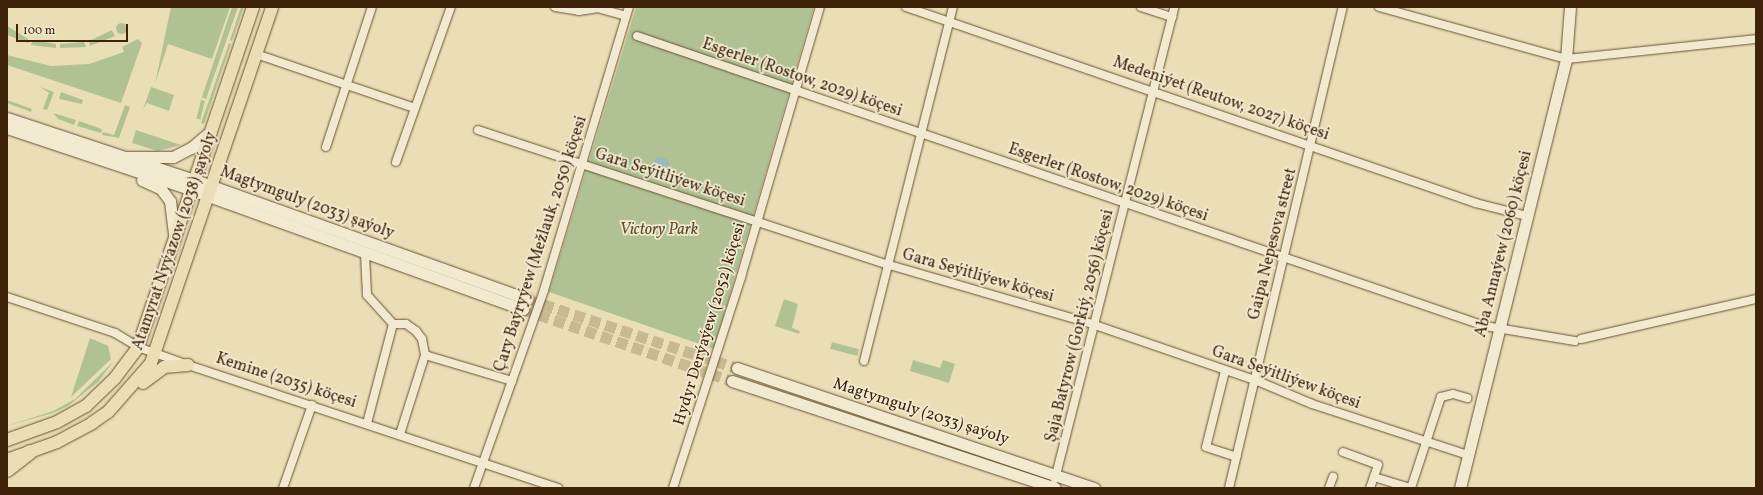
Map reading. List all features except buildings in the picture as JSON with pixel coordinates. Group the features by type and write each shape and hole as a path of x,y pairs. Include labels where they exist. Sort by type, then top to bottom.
{"highway":[{"path":"7,470 30,452"}],"main road":[{"name":"Atamyrat Nyýazow (2038) şaýoly","path":"7,440 57,422 86,406 115,378 138,347 253,7"},
{"name":"Atamyrat Nyýazow (2038) şaýoly","path":"7,460 77,433 108,412 146,370 156,354 208,191 272,7"},
{"name":"Aba Annaýew (2060) köçesi","path":"1460,488 1566,59 1570,7"},
{"name":"Magtymguly (2033) şaýoly","path":"7,118 124,163"},
{"name":"Magtymguly (2033) şaýoly","path":"7,128 193,185 208,191 366,254 525,304 208,191"},
{"path":"173,244 174,214 166,195 124,163 142,155 173,157 187,151 211,131"},
{"path":"108,412 123,405 154,372 175,364 188,365"},
{"name":"Magtymguly (2033) şaýoly","path":"737,368 1094,488"},
{"name":"Magtymguly (2033) şaýoly","path":"732,381 1054,488"}],"street":[{"path":"326,147 348,84 372,7"},
{"path":"396,162 451,7"},
{"path":"555,7 579,11 598,8 626,16"},
{"name":"Çary Baýryýew (Mežlauk, 2050) köçesi","path":"474,488 512,381 582,164 629,7"},
{"name":"Hydyr Derýaýew (2052) köçesi","path":"673,488 757,222 820,7"},
{"name":"Medeniýet (Reutow, 2027) köçesi","path":"906,7 1312,144 1476,206 1527,216"},
{"path":"864,361 886,264 953,7"},
{"path":"1141,7 1172,17"},
{"name":"Şaja Batyrow (Gorkiý, 2056) köçesi","path":"1054,488 1056,474 1092,324 1126,203 1174,7"},
{"name":"Gaipa Nepesova street","path":"1229,488 1312,144 1343,7"},
{"path":"1379,7 1566,59 1756,38"},
{"name":"Esgerler (Rostow, 2029) köçesi","path":"636,36 1126,203 1283,260 1499,330 1578,340 1756,298"},
{"path":"256,54 415,108"},
{"name":"Gara Seýitliýew köçesi","path":"478,130 886,264 1092,324 1255,380 1312,404 1468,455"},
{"path":"366,254 367,295 393,324 406,324 416,331 422,339 426,355 400,434"},
{"name":"Kemine (2035) köçesi","path":"7,298 116,333 138,347 156,354 367,423 558,488"},
{"path":"367,423 393,324"},
{"path":"426,355 512,381"},
{"path":"1225,370 1206,447 1236,457"},
{"path":"1374,477 1410,488 1428,442 1442,397 1453,394 1467,398"},
{"path":"283,488 312,405"},
{"path":"1343,452 1377,464 1370,488"},
{"path":"1329,488 1333,477"}],"green space":[{"path":"171,7 230,7 212,59 168,44 155,84"},
{"path":"232,7 238,7 206,99 202,97"},
{"path":"241,7 244,7 232,41 230,40"},
{"name":"Victory Park","path":"636,7 814,7 714,349 549,292"},
{"path":"119,23 123,23 125,24 125,32 119,33 116,30 116,26"},
{"path":"7,26 28,39 28,43 7,35"},
{"path":"112,30 115,36 90,46 89,41"},
{"path":"138,39 142,43 121,103 7,65 7,55 51,66 89,64 124,52 122,47"},
{"path":"33,40 56,44 56,48 31,45"},
{"path":"84,42 86,47 60,48 60,44"},
{"path":"229,43 231,44 204,124 201,123"},
{"path":"40,87 54,92 47,110 43,109 49,93"},
{"path":"151,87 174,95 169,111 147,103 143,109"},
{"path":"61,92 83,100 82,104 59,99"},
{"path":"7,100 32,109 31,112 7,103"},
{"path":"201,100 205,101 200,119 196,118"},
{"path":"125,105 130,107 119,138 102,135 103,132 114,135"},
{"path":"53,113 76,120 74,125 58,119"},
{"path":"79,121 102,129 101,133 77,126"},
{"path":"136,130 181,145 158,151 132,143"},
{"path":"784,299 798,304 792,328 800,331 799,334 775,326"},
{"path":"90,338 108,346 111,359 71,397"},
{"path":"832,342 859,349 857,356 830,349"},
{"path":"913,360 940,368 943,360 955,364 949,383 910,371"},
{"path":"114,361 98,382 68,406 53,413 7,426 53,411 75,399"}],"water":[{"path":"661,157 668,162 669,165 664,172 661,173 654,168 653,165 658,158"}],"tunnel":[{"path":"527,299 737,368"},
{"path":"523,309 732,381"}]}
